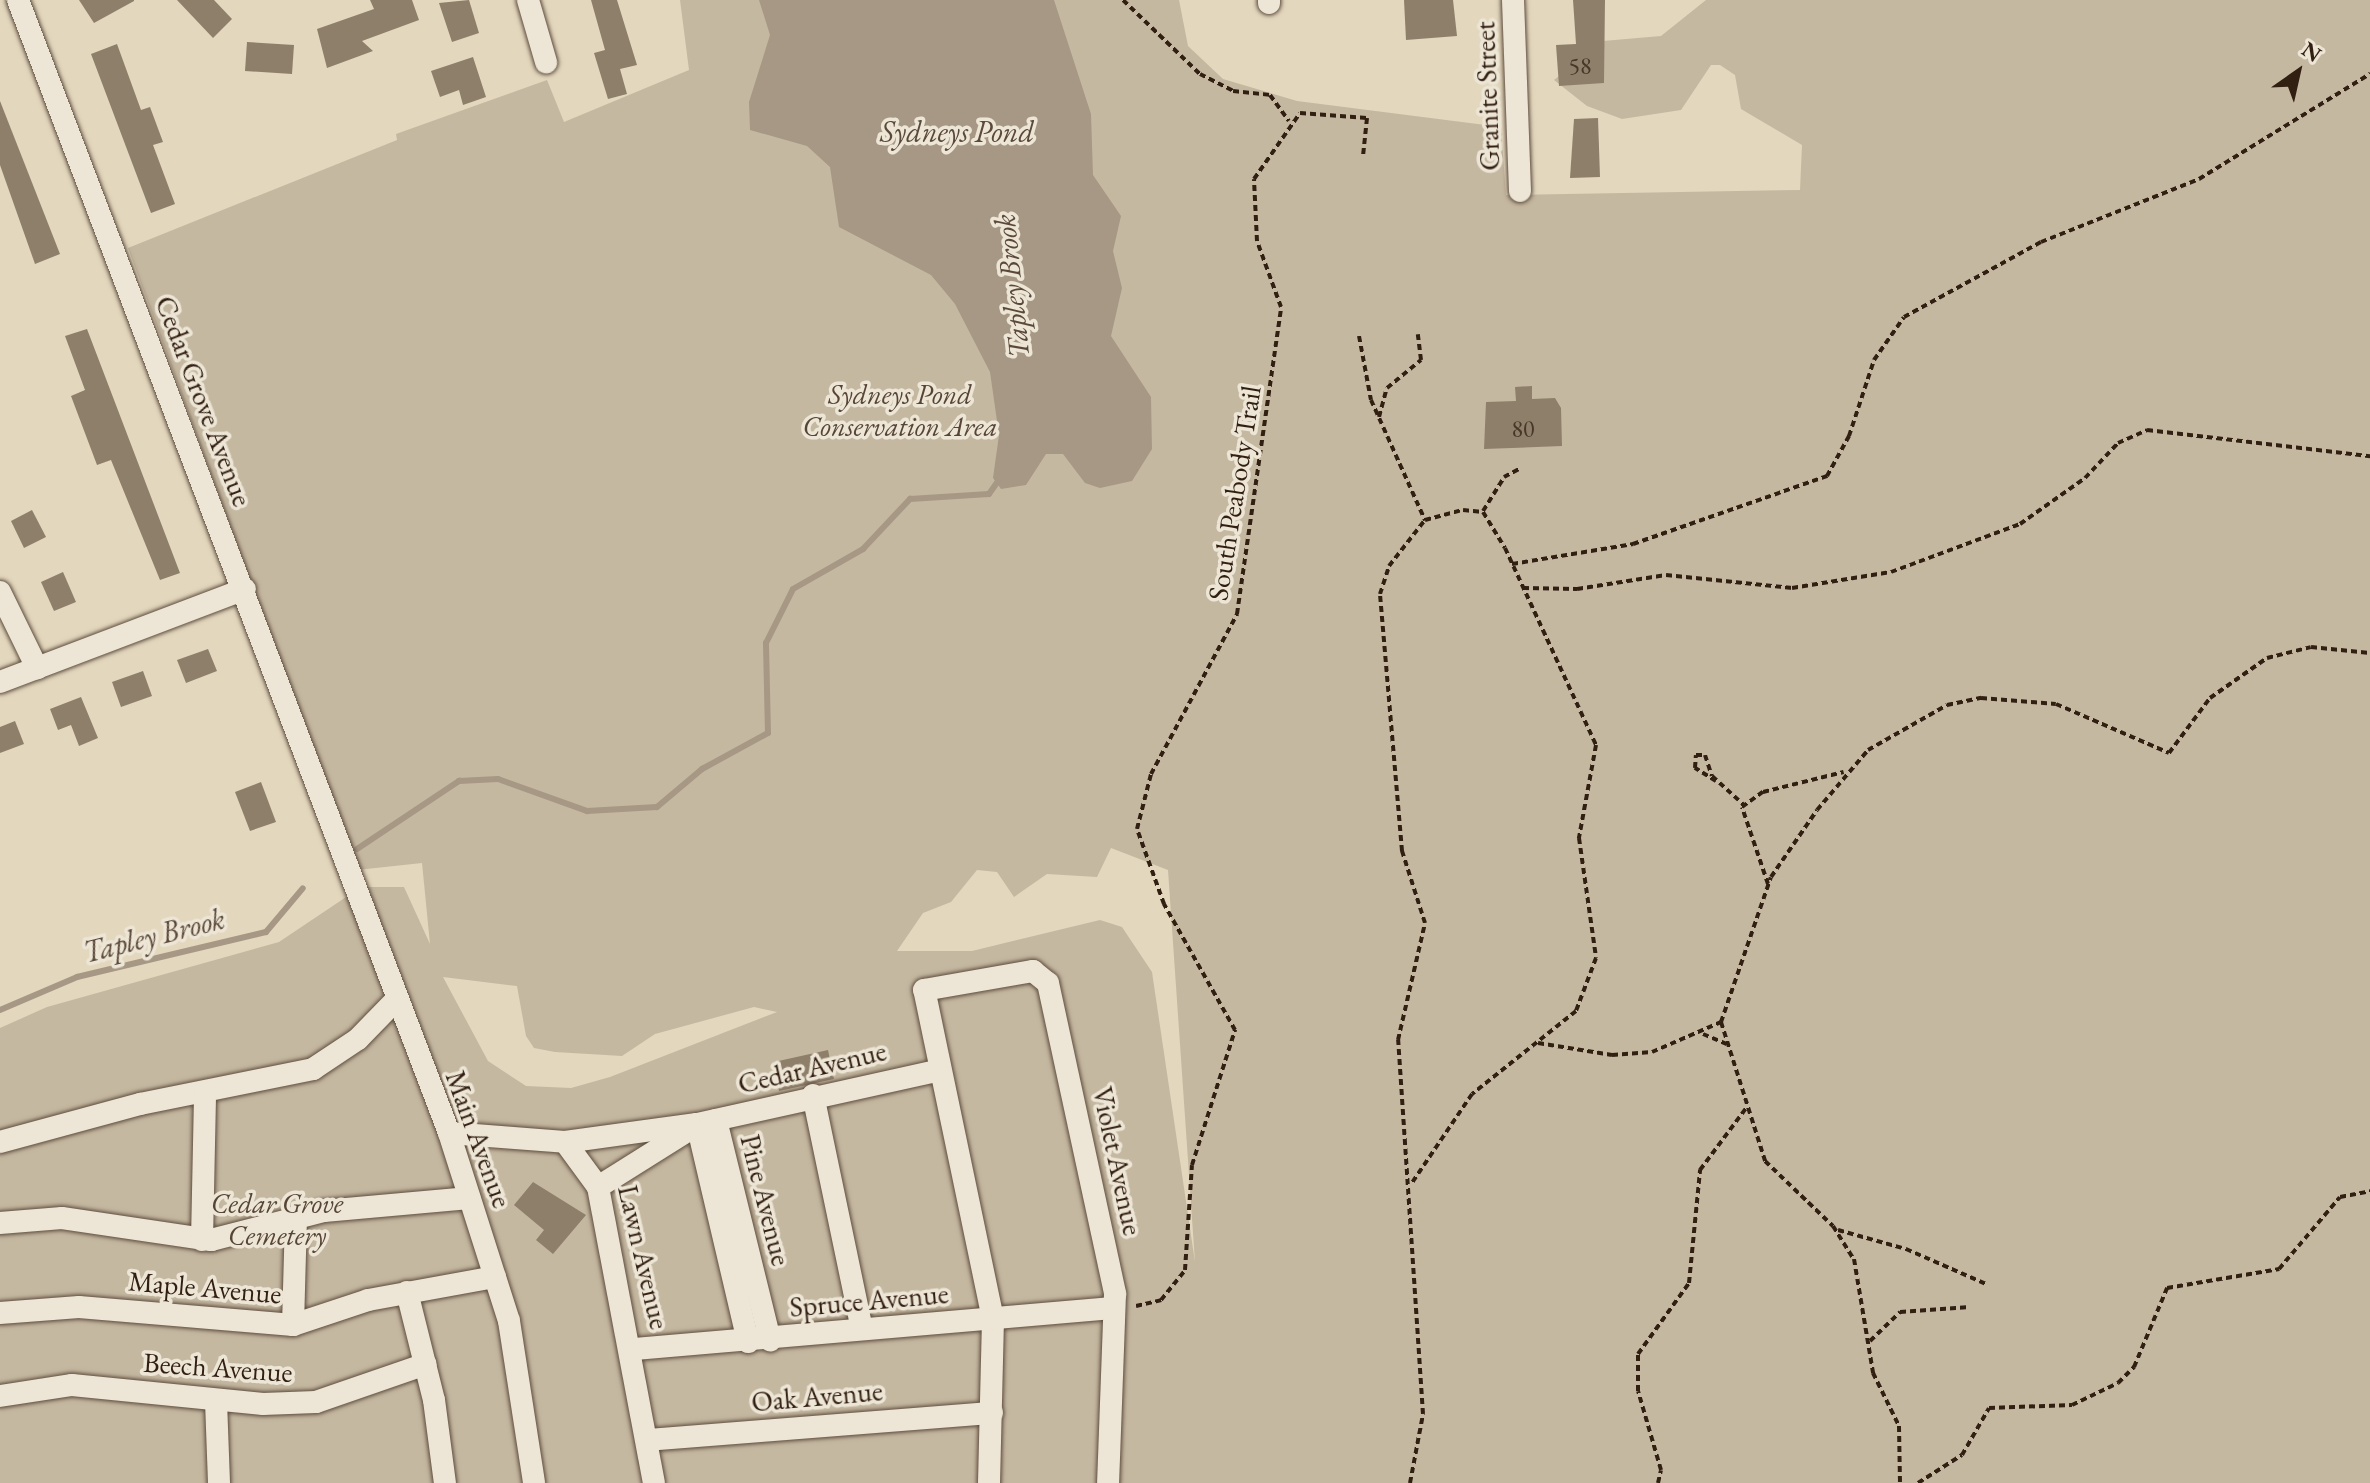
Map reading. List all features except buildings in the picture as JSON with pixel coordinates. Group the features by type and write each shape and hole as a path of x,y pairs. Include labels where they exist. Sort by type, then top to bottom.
{"street":[{"name":"Cedar Grove Avenue","path":"18,0 245,589 328,826"},
{"path":"528,0 546,62"},
{"name":"Granite Street","path":"1513,0 1520,191"},
{"path":"0,682 245,589"},
{"path":"0,592 37,668"},
{"name":"Main Avenue","path":"328,826 394,1002 449,1133 495,1277 516,1357 534,1483"},
{"name":"Violet Avenue","path":"940,1070 924,990 1033,971 1047,980 1111,1272 1108,1483"},
{"path":"0,1142 313,1069 358,1039 394,1002"},
{"path":"940,1070 993,1319 989,1483"},
{"name":"Cedar Avenue","path":"449,1133 565,1142 706,1122 813,1095 940,1070"},
{"path":"202,1240 205,1093"},
{"path":"813,1095 862,1329"},
{"name":"Cedar Avenue","path":"598,1187 706,1122"},
{"name":"Pine Avenue","path":"706,1122 759,1341"},
{"name":"Lawn Avenue","path":"565,1142 598,1187 634,1349 654,1483"},
{"path":"0,1223 62,1218 202,1240 296,1216 469,1198"},
{"path":"293,1325 296,1216"},
{"name":"Maple Avenue","path":"0,1313 79,1307 293,1325 407,1292 495,1277"},
{"path":"407,1292 426,1364 445,1483"},
{"name":"Spruce Avenue","path":"634,1349 759,1341 1110,1308"},
{"name":"Beech Avenue","path":"0,1396 72,1385 216,1401 316,1402 426,1364"},
{"path":"216,1401 219,1483"},
{"name":"Oak Avenue","path":"647,1440 992,1413"}],"path":[{"path":"1123,0 1200,74 1233,91 1270,95 1289,121 1300,113 1367,118 1363,155"},
{"path":"1512,564 1633,544 1827,476 1879,349 1904,317 2041,242 2199,179 2370,74"},
{"name":"South Peabody Trail","path":"1110,1308 1152,1303 1177,1288 1192,1165 1235,1030 1164,904 1137,829 1151,774 1237,614 1281,307 1257,241 1252,195 1260,161 1289,121"},
{"path":"1379,417 1387,388 1421,360 1418,334"},
{"path":"1359,336 1379,417 1425,520"},
{"path":"1523,588 1577,589 1666,575 1781,588 1891,572 2020,524 2085,478 2118,443 2147,430 2370,456"},
{"path":"1483,512 1504,477 1519,469"},
{"path":"1410,1483 1423,1414 1411,1184 1398,1040 1425,923 1402,851 1393,688 1379,607 1389,566 1425,520 1439,512 1483,512"},
{"path":"1411,1184 1472,1094 1576,1011 1593,976 1595,926 1579,838 1596,745 1512,564 1483,512"},
{"path":"1900,1483 1897,1416 1873,1373 1854,1259 1835,1229 1770,1168 1721,1022 1768,885 1846,772 1903,727 1947,705 1981,698 2089,713 2169,753 2210,698 2267,658 2311,647 2370,653"},
{"path":"1716,781 1705,755 1696,755 1695,768 1744,805"},
{"path":"1768,885 1742,819 1744,805 1763,792 1846,772"},
{"path":"1535,1043 1612,1055 1652,1052 1697,1036 1721,1022"},
{"path":"1697,1036 1717,1035 1728,1045"},
{"path":"1658,1483 1661,1470 1638,1391 1638,1354 1689,1283 1700,1170 1748,1105"},
{"path":"1918,1483 1962,1455 1989,1408 2072,1405 2118,1383 2134,1367 2167,1288 2279,1269 2340,1197 2370,1191"},
{"path":"1835,1229 1906,1249 1986,1284"},
{"path":"1869,1343 1900,1312 1970,1307"}],"green space":[{"path":"680,0 1179,0 1188,46 1223,79 1297,101 1501,127 1506,195 1800,190 1802,145 1741,109 1735,75 1720,65 1711,65 1681,110 1622,119 1587,106 1554,80 1603,41 1661,36 1706,0 2370,0 2370,1483 0,1483 0,1028 47,1007 279,942 361,887 404,887 430,944 422,863 357,870 128,248 397,140 396,134 547,80 564,122 689,70","holes":["1111,848 1168,870 1195,1262 1152,972 1122,927 1100,920 972,951 897,951 923,913 951,902 977,870 997,872 1014,897 1047,874 1097,877","443,977 517,986 526,1036 534,1048 555,1052 622,1056 655,1034 754,1007 777,1012 610,1077 571,1088 526,1086 488,1061"]}],"water":[{"name":"Sydneys Pond","path":"759,0 1054,0 1091,114 1093,175 1121,216 1113,251 1122,288 1111,336 1151,397 1152,449 1132,481 1100,488 1085,483 1063,454 1046,454 1026,485 1001,489 993,478 999,435 990,372 955,304 931,275 839,227 830,167 807,146 750,130 749,102 770,35"}],"waterway":[{"name":"Tapley Brook","path":"357,849 459,781 498,779 587,811 657,807 702,769 768,733 766,643 793,589 863,549 910,499 989,494 1001,477"},
{"name":"Tapley Brook","path":"0,1010 77,977 266,932 303,888"}],"park label":[{"name":"Sydneys Pond Conservation Area","path":"900,410"},
{"name":"Cedar Grove Cemetery","path":"277,1219"}]}
